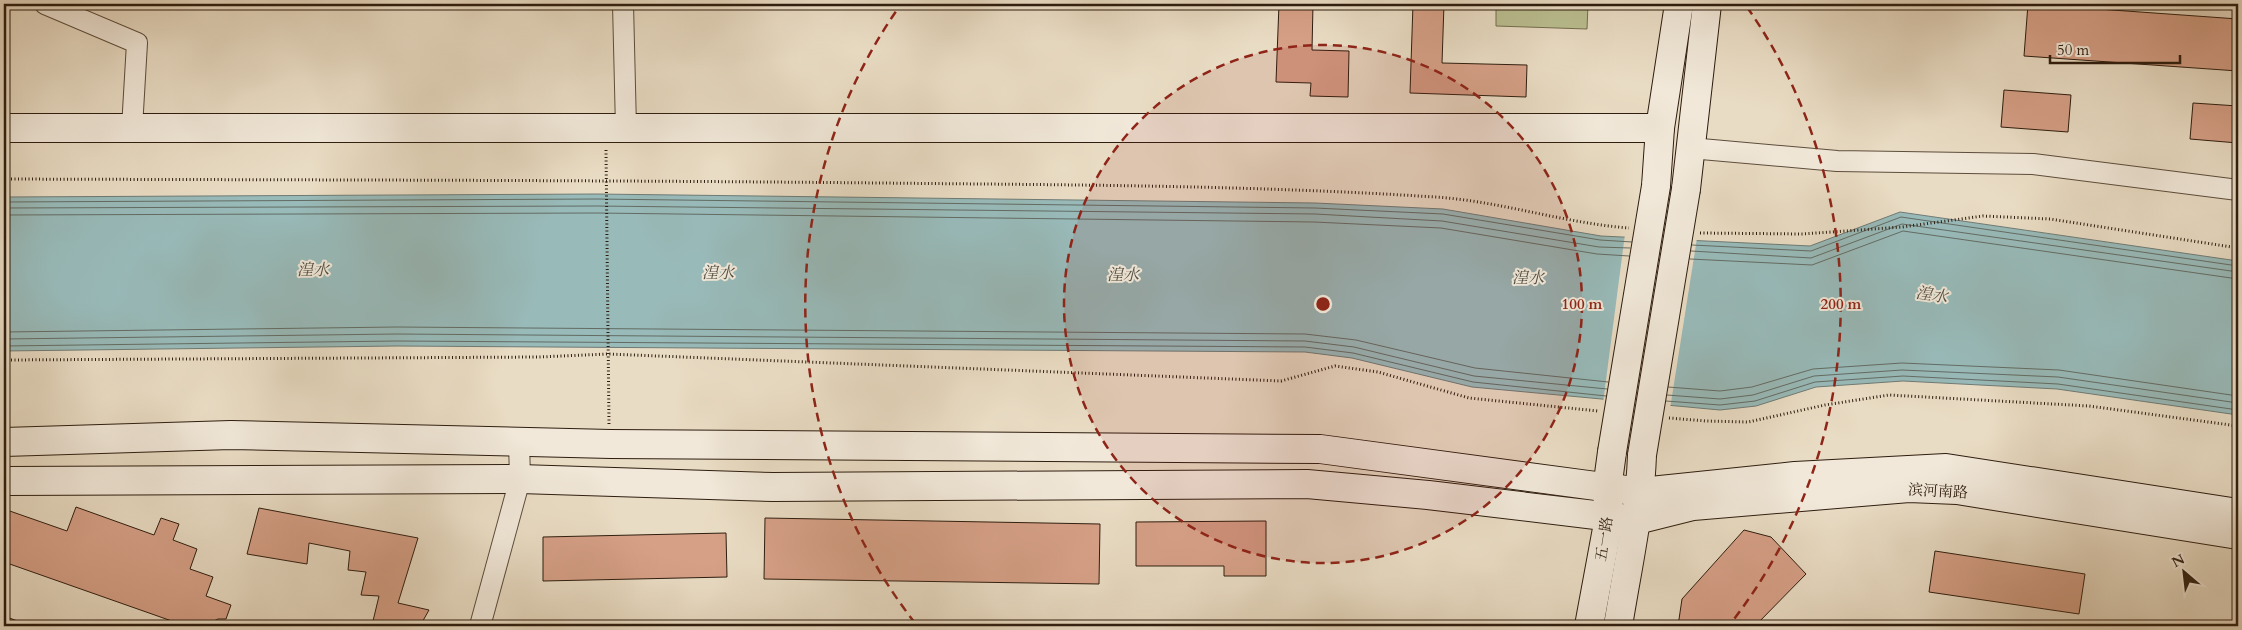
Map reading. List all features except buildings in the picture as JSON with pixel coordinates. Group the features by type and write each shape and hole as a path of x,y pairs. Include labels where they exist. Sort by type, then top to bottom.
{"main road":[{"name":"五一路","path":"1588,626 1609,518 1607,489 1612,452 1656,186 1660,128 1679,4"},
{"name":"五一路","path":"1618,626 1637,520 1642,455 1686,189 1707,4"},
{"path":"4,128 1660,128"},
{"path":"4,442 231,435 631,444 1320,449 1640,492 1795,476 1946,468 2238,512"},
{"name":"滨河南路","path":"4,481 520,479 773,487 1307,484 1428,495 1637,520 1693,506 1909,488 1957,490 2238,535"}],"street":[{"path":"45,4 137,43 132,128"},
{"path":"616,129 623,4"},
{"path":"1690,148 1837,161 2034,164 2238,190"},
{"path":"480,626 520,479 519,441"}],"path":[{"path":"608,398 606,180 616,129"},
{"path":"4,179 606,180 1239,187 1441,197 1519,208 1599,226 1636,228"},
{"path":"1690,233 1803,234 1902,227 1983,216 2050,219 2238,248"},
{"path":"4,360 539,357 608,354 1281,382 1335,366 1378,372 1470,398 1608,412"},
{"path":"1667,418 1748,422 1825,405 1889,394 2089,406 2238,426"}],"green space":[{"path":"1496,4 1588,4 1587,29 1496,26"}],"water":[{"name":"湟水","path":"597,194 1315,203 1443,209 1601,236 1810,246 1900,212 2238,261 2238,415 2057,389 1903,381 1816,387 1756,406 1720,410 1472,387 1352,358 1305,352 397,346 4,351 4,197"}],"pier":[{"path":"1625,234 1697,238 1670,409 1603,403"}]}
